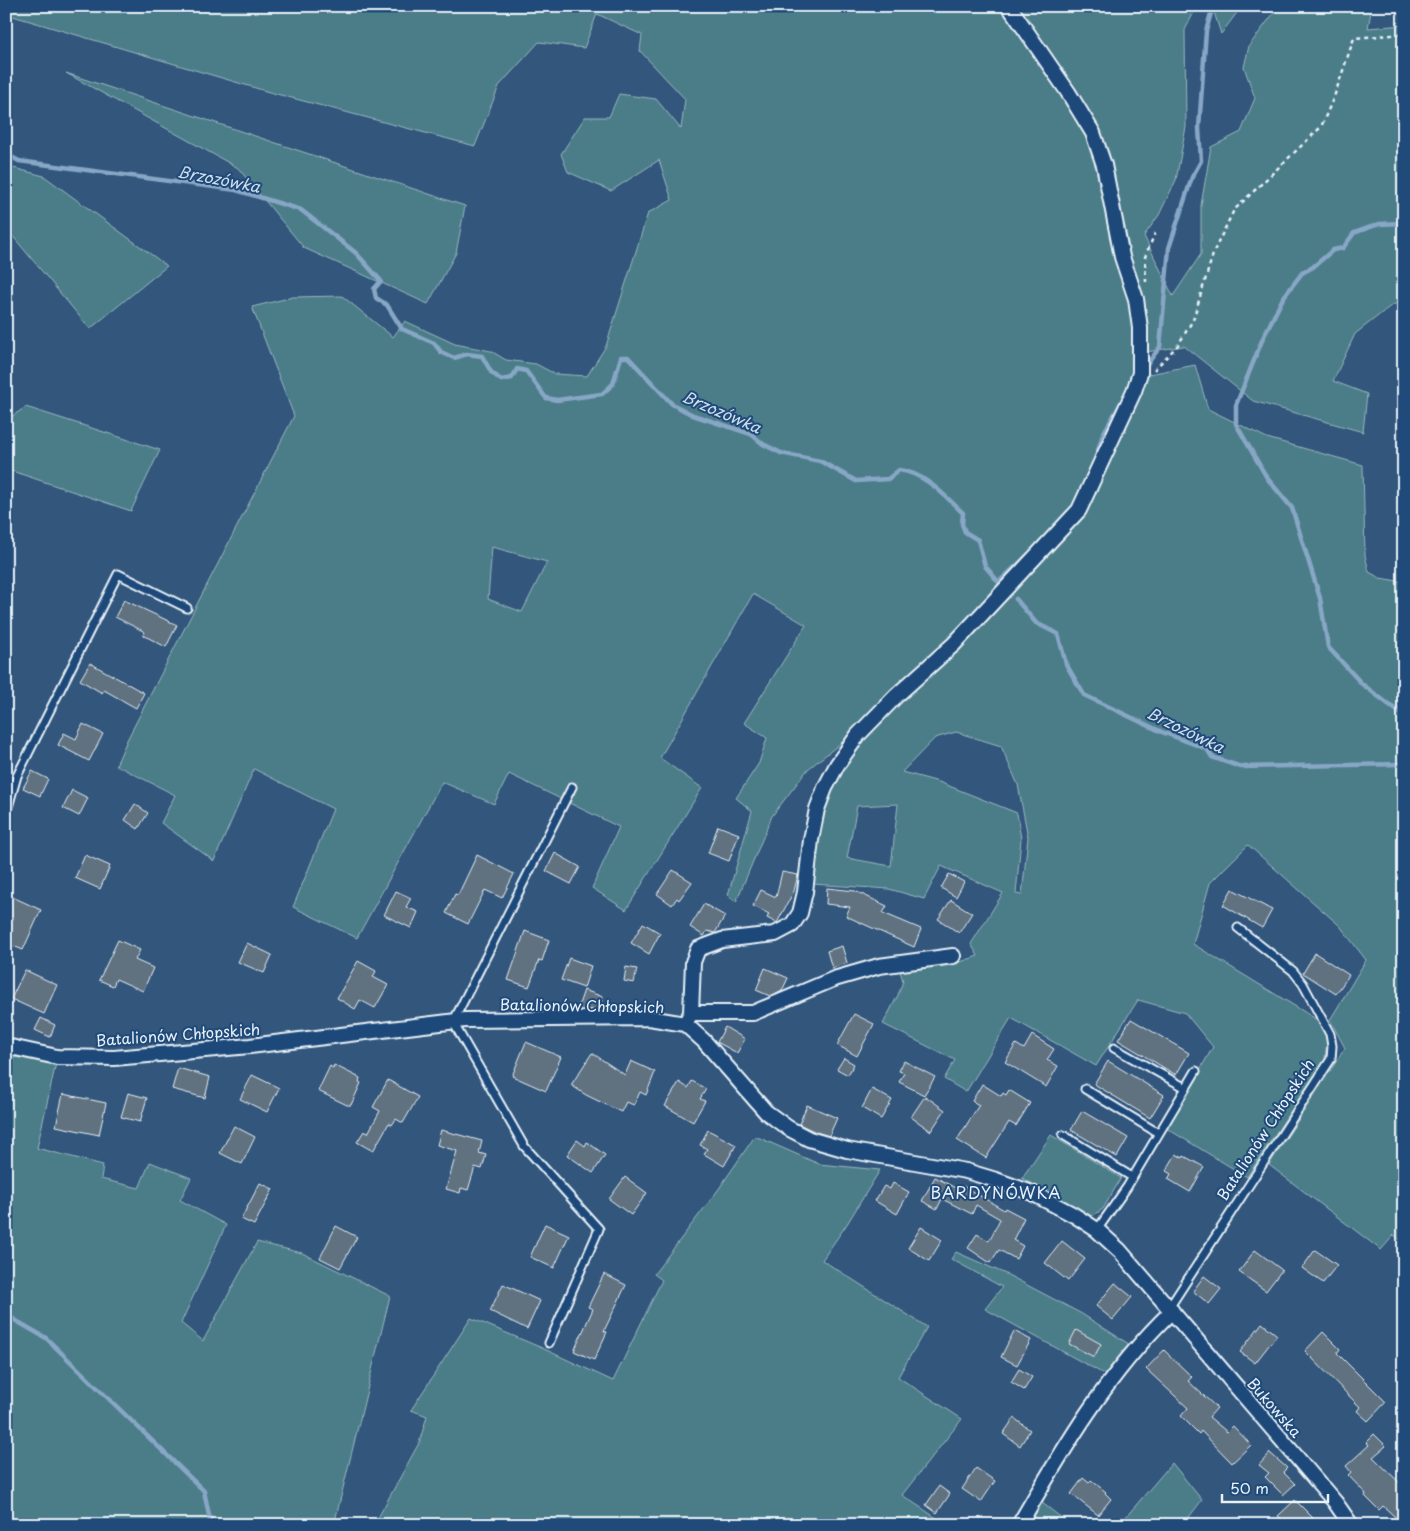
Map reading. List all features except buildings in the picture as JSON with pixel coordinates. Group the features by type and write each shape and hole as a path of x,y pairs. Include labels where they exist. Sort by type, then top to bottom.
{"street":[{"path":"1009,6 1068,92 1093,133 1104,165 1122,257 1136,299 1140,328 1140,373 1134,391 1079,510 954,644 896,696 858,736 837,765 817,809 811,840 806,892 800,913 792,926 775,934 722,940 698,949 693,962 688,1019 704,1041 766,1112 788,1128 809,1139 847,1150 966,1171 1032,1193 1074,1215 1097,1230 1120,1251 1170,1310"},
{"name":"Batalionów Chłopskich","path":"6,1046 57,1057 114,1058 250,1046 466,1020 688,1019 753,1013 834,979 879,966 953,956"},
{"name":"Batalionów Chłopskich","path":"1019,1525 1064,1450 1114,1376 1170,1310"},
{"name":"Bukowska","path":"1170,1310 1335,1502 1351,1525"}],"lane":[{"path":"6,814 17,776 118,574 187,608"},
{"path":"549,1343 599,1229 524,1146 453,1022 572,787"},
{"name":"Batalionów Chłopskich","path":"1170,1310 1331,1059 1332,1046 1330,1034 1303,984 1293,971 1238,928"},
{"path":"1114,1048 1186,1088"},
{"path":"1097,1230 1132,1177 1196,1070"},
{"path":"1085,1090 1158,1133"},
{"path":"1062,1135 1132,1177"}],"path":[{"path":"1153,371 1178,345 1193,320 1214,251 1234,210 1321,127 1335,94 1354,38 1404,34"},
{"path":"1136,299 1146,296 1145,257 1155,233"}],"green space":[{"path":"6,6 998,6 1065,97 1089,135 1099,167 1114,258 1130,306 1135,355 1135,380 1104,471 1136,406 1144,375 1195,365 1208,409 1267,438 1363,465 1365,555 1369,572 1380,578 1404,582 1404,1243 1394,1235 1381,1250 1269,1165 1345,1048 1330,1020 1366,960 1340,926 1248,845 1210,883 1193,944 1321,1022 1327,1041 1325,1059 1247,1177 1166,1128 1213,1047 1185,1013 1138,1000 1096,1066 1011,1018 966,1092 944,1079 955,1060 883,1024 903,981 900,971 951,965 978,956 971,944 1003,893 941,866 924,899 889,889 812,884 821,811 841,768 864,739 903,698 882,704 846,739 808,769 772,816 736,902 728,895 752,811 736,798 759,763 767,738 744,723 806,625 753,594 660,758 702,788 626,910 592,888 619,827 509,774 494,804 442,782 357,938 293,907 333,809 254,769 214,861 161,823 175,795 116,765 127,740 294,416 252,307 293,297 342,296 393,337 405,321 455,344 491,351 506,360 536,364 555,374 587,376 606,346 648,213 672,200 659,160 611,191 568,172 561,154 585,117 609,117 619,94 656,99 681,129 685,99 640,51 642,35 597,14 584,48 539,42 499,86 475,146 269,92 6,14","holes":["492,547 547,562 522,612 488,599","956,732 1001,746 1018,785 1028,837 1022,895 1016,894 1021,839 1017,813 939,782 902,772 935,738","898,804 891,866 847,858 857,806"]},
{"path":"1017,6 1197,6 1185,30 1186,127 1176,180 1159,215 1144,236 1173,296 1201,254 1201,205 1211,147 1241,132 1255,98 1244,67 1249,46 1279,6 1372,6 1368,28 1404,25 1404,301 1392,305 1355,334 1333,381 1367,394 1363,432 1253,401 1184,346 1146,352 1126,254 1112,167 1100,133 1075,91"},
{"path":"1214,6 1242,6 1221,34 1213,9"},
{"path":"66,73 465,206 456,253 428,304 304,248 238,168"},
{"path":"6,166 44,176 167,266 90,329 6,228"},
{"path":"26,407 160,450 131,511 6,469 6,420"},
{"path":"14,1057 56,1063 37,1148 103,1165 101,1179 139,1188 150,1162 191,1178 180,1200 226,1225 181,1323 203,1341 257,1242 302,1253 390,1296 334,1525 6,1525 6,1105"},
{"path":"1051,1135 1121,1178 1103,1209 1092,1216 1022,1178"},
{"path":"755,1136 819,1164 880,1170 847,1224 822,1260 927,1327 898,1377 962,1419 902,1495 947,1525 374,1525 419,1443 427,1416 411,1410 471,1318 613,1381 662,1280 654,1274 718,1190"},
{"path":"956,1252 1008,1275 1082,1314 1135,1348 1111,1378 985,1309 1002,1287 951,1259"},
{"path":"1172,1463 1202,1500 1183,1525 1119,1525"},
{"path":"1033,1496 1071,1525 1017,1525"}],"waterway":[{"path":"1145,367 1160,347 1169,248 1192,177 1201,161 1199,128 1206,31 1211,13"},
{"name":"Brzozówka","path":"6,154 19,161 236,190 301,210 356,253 381,281 374,289 376,298 387,305 402,329 434,343 441,352 454,358 467,354 482,356 491,372 501,380 512,378 517,369 526,371 546,398 557,400 602,394 613,384 621,357 628,357 672,404 693,415 751,434 763,444 781,453 820,461 856,481 888,479 899,470 908,472 926,480 963,513 962,524 965,532 978,540 985,566 1001,585"},
{"path":"1404,223 1379,224 1354,233 1343,248 1333,250 1313,267 1302,273 1283,298 1263,338 1236,405 1236,424 1267,478 1292,508 1320,598 1328,647 1362,684 1404,716"},
{"path":"1096,457 1103,434 1122,401"},
{"path":"1000,581 1029,554"},
{"name":"Brzozówka","path":"1016,599 1036,623 1058,634 1066,664 1084,695 1162,732 1207,749 1212,757 1241,767 1404,764"},
{"path":"6,1315 46,1338 204,1491 211,1525"}],"district":[{"name":"BARDYNÓWKA","path":"996,1192"}]}
